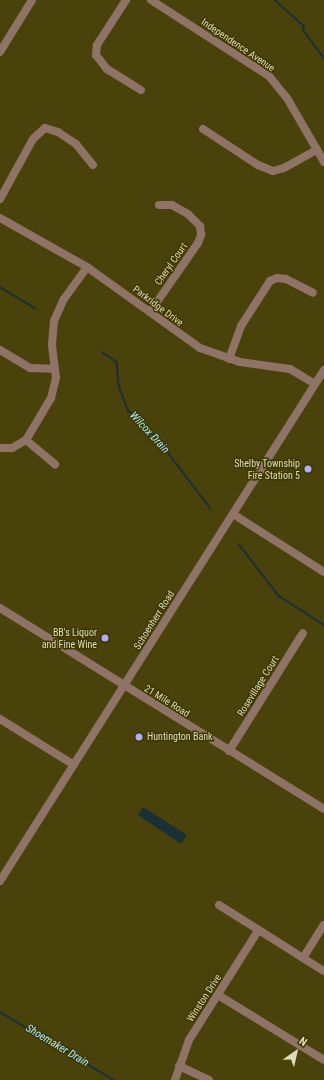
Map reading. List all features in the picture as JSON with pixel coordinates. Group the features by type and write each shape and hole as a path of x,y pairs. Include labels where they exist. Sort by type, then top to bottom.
{"street":[{"path":"0,52 32,0"},
{"path":"126,0 95,52 98,60 107,69 141,90"},
{"name":"Independence Avenue","path":"151,0 269,76 287,98 324,162"},
{"path":"0,199 32,139 45,128 58,132 76,144 93,165"},
{"path":"204,129 258,165 273,171 284,168 316,150"},
{"name":"Cheryl Court","path":"150,312 198,243 201,235 200,226 188,214 172,205 159,204"},
{"name":"Parkridge Drive","path":"0,218 87,266 191,342 229,359 286,368 315,384"},
{"path":"0,448 12,448 26,440 51,398 55,385 52,344 54,321 64,299 87,266"},
{"path":"229,359 241,326 270,281 276,278 286,279 312,293"},
{"path":"0,350 30,368 55,369"},
{"name":"Schoenherr Road","path":"0,881 324,370"},
{"path":"26,440 55,464"},
{"path":"233,514 324,572"},
{"name":"21 Mile Road","path":"0,608 229,751 323,805"},
{"name":"Rosevillage Court","path":"229,751 303,633"},
{"path":"0,719 74,765"},
{"path":"219,905 258,931 324,971"},
{"path":"303,958 324,925"},
{"name":"Winston Drive","path":"175,1080 189,1040 258,931"},
{"path":"218,995 324,1060"},
{"path":"179,1066 209,1080"}],"water":[{"path":"143,807 187,835 181,844 138,815"}],"waterway":[{"path":"275,0 304,26 304,31 324,58"},
{"name":"Wilcox Drain","path":"0,287 35,308"},
{"name":"Wilcox Drain","path":"102,352 117,362 119,386 128,410 157,438 211,509"},
{"name":"Wilcox Drain","path":"239,544 279,596 324,625"},
{"name":"Shoemaker Drain","path":"0,1012 114,1080"}],"place":[{"name":"Shelby Township Fire Station 5","path":"308,469"},
{"name":"BB's Liquor and Fine Wine","path":"105,638"},
{"name":"Huntington Bank","path":"139,737"}]}
